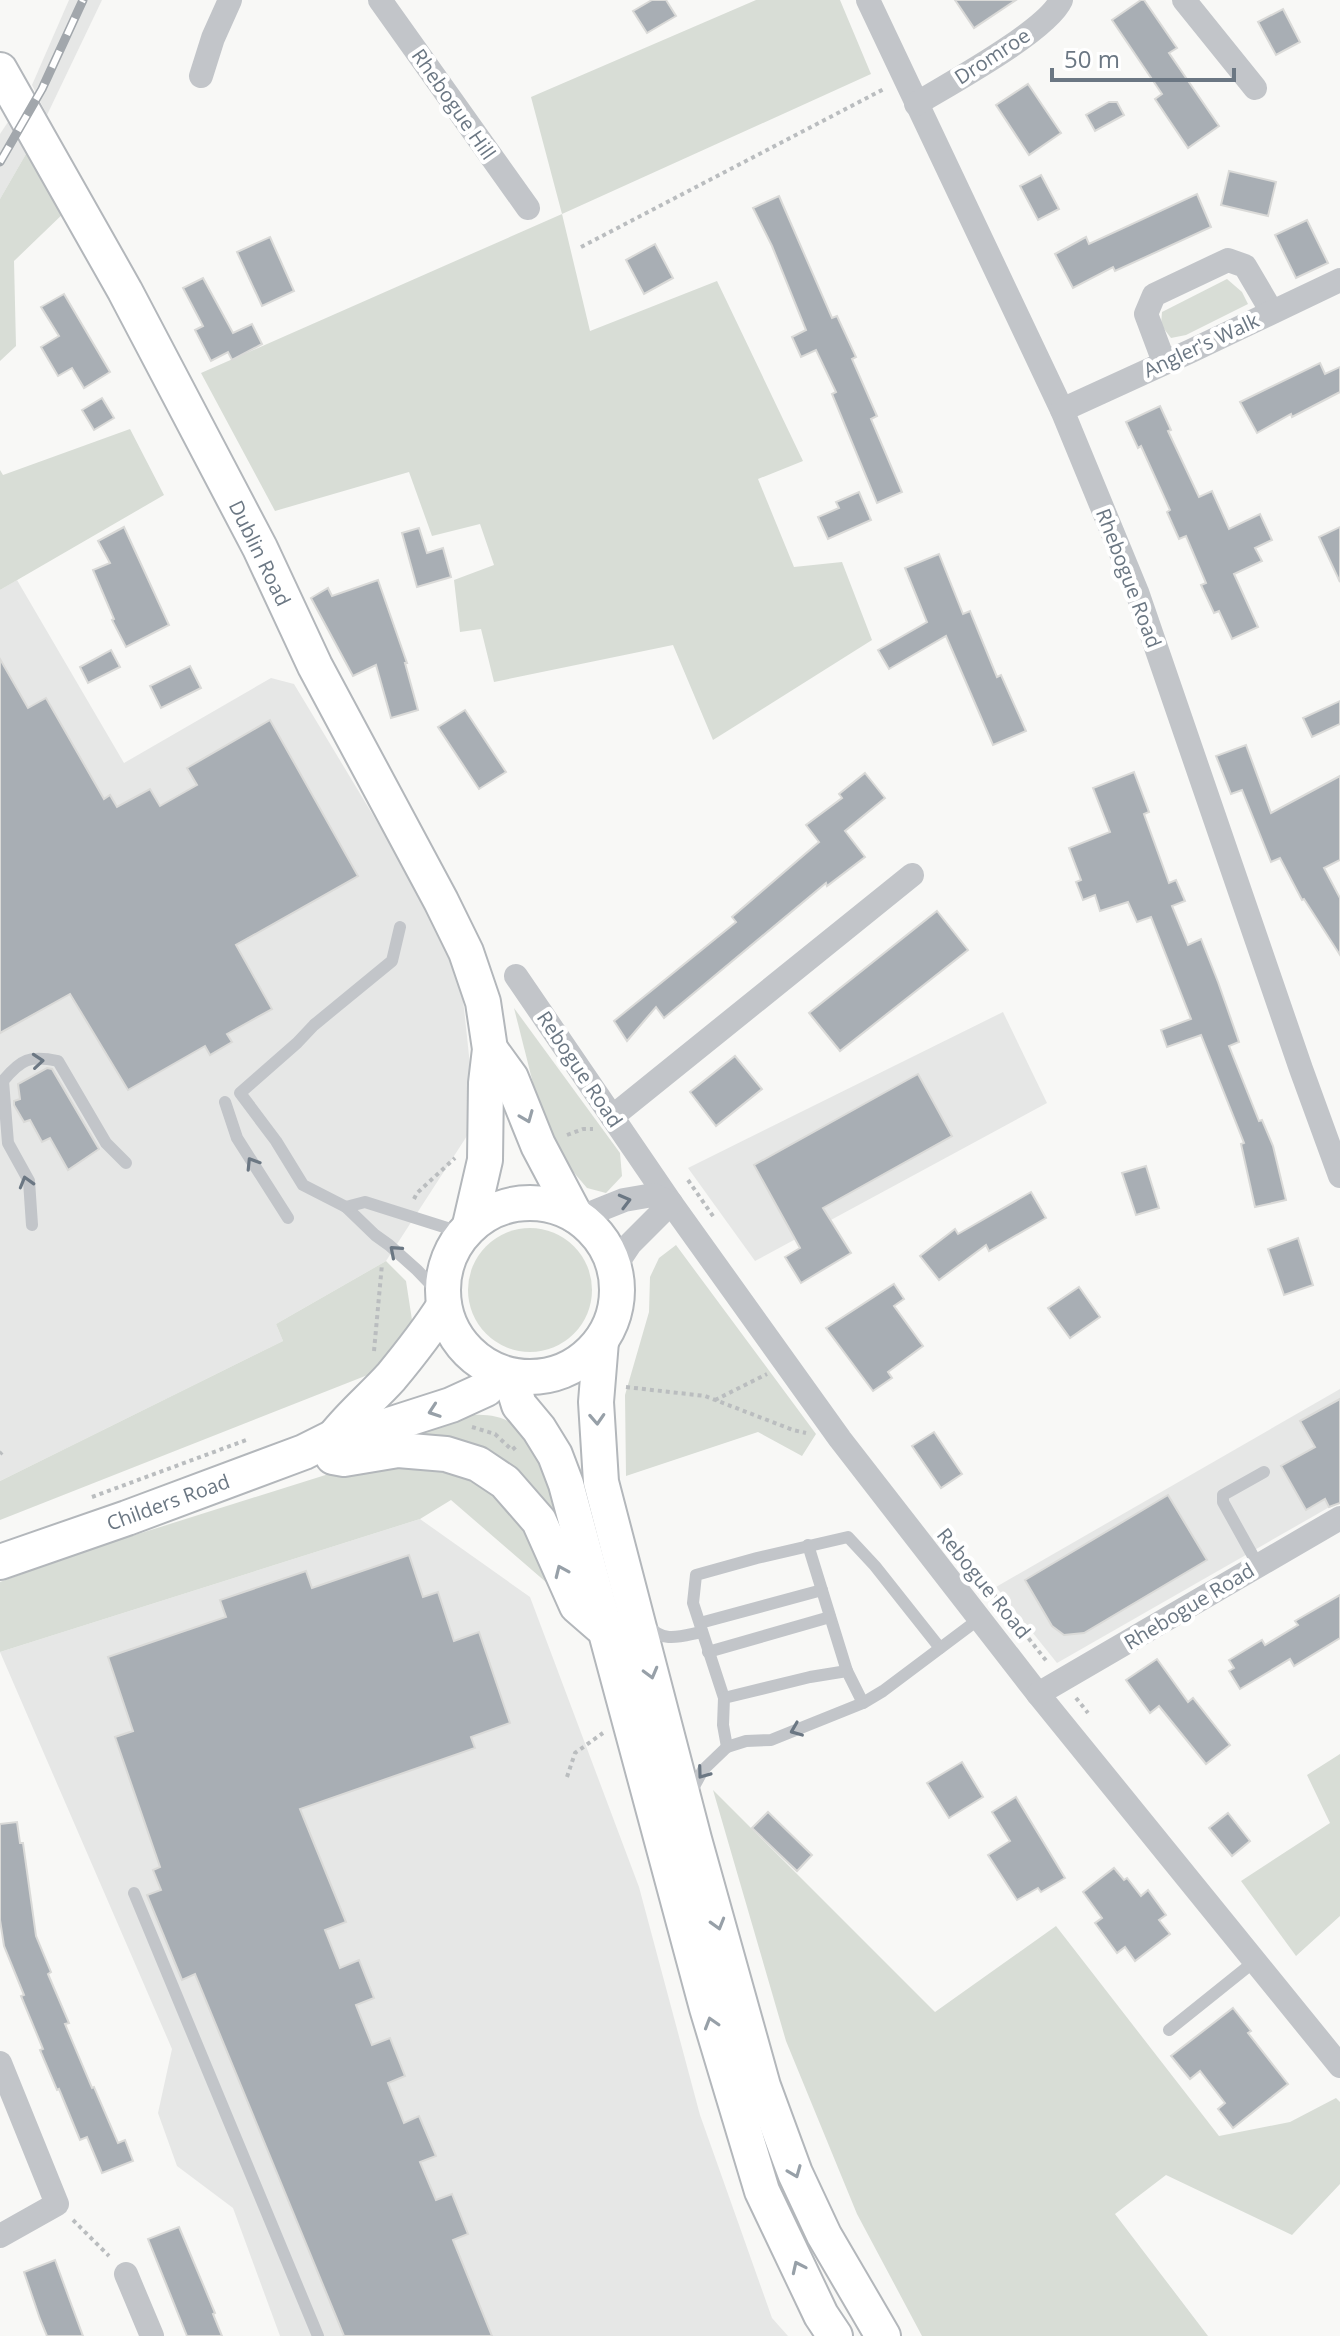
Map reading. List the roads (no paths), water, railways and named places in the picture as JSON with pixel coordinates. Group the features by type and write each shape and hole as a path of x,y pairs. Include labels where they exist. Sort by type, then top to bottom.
{"main road":[{"name":"Dublin Road","path":"0,70 125,291 260,548 315,666 441,901 466,952 483,1002 490,1049"},
{"path":"490,1049 511,1078 538,1145 577,1217"},
{"path":"466,1229 489,1212 510,1205 532,1203 555,1206 577,1217 602,1240 614,1268 617,1294 612,1319 601,1341 583,1360 561,1372 536,1378 505,1375 475,1358 455,1334 443,1301 444,1274 451,1252 466,1229 485,1160 486,1083 490,1049"},
{"name":"Childers Road","path":"334,1437 350,1416 389,1379 425,1334 443,1301"},
{"path":"601,1341 596,1402 601,1482 763,2086 795,2173 824,2235 883,2336"},
{"path":"505,1375 519,1405 555,1455 566,1484 707,2008 762,2191 821,2315 835,2336"},
{"name":"Childers Road","path":"0,1562 304,1452 334,1437 364,1433 451,1405 486,1389 505,1375"},
{"path":"304,1452 344,1459 398,1450 446,1454 478,1464 505,1482 539,1521 577,1606 606,1632"}],"street":[{"path":"201,76 230,0"},
{"name":"Rhebogue Hill","path":"380,0 528,208"},
{"name":"Rhebogue Road","path":"868,0 1062,410 1137,592 1340,1176"},
{"name":"Dromroe","path":"916,104 1026,35 1057,8 1061,0"},
{"path":"1184,0 1255,88"},
{"path":"1164,362 1146,314 1154,295 1228,260 1245,266 1272,312"},
{"name":"Angler's Walk","path":"1062,410 1340,280"},
{"path":"609,1123 912,875"},
{"name":"Rebogue Road","path":"516,976 609,1123 671,1203 840,1439 1038,1694 1340,2066"},
{"path":"577,1217 624,1200 653,1195 671,1203 630,1244 614,1268"},
{"name":"Rhebogue Road","path":"1038,1694 1340,1518"},
{"path":"0,2063 57,2204 0,2236"},
{"path":"126,2274 152,2336"}],"lane":[{"path":"400,927 392,961 314,1025 240,1093 276,1141 303,1185 346,1207 417,1270 443,1301"},
{"path":"32,1225 29,1181 8,1143 4,1107 3,1081 16,1065 36,1058 58,1061 106,1143 126,1163"},
{"path":"225,1102 237,1138 288,1218"},
{"path":"346,1207 365,1202 466,1229"},
{"path":"1258,1565 1223,1502 1223,1495 1264,1472"},
{"path":"727,1747 723,1725 724,1698 693,1603 696,1575 848,1537 940,1648"},
{"path":"808,1545 847,1671 863,1703"},
{"path":"632,1598 650,1629 668,1639 822,1590"},
{"path":"708,1652 830,1617"},
{"path":"685,1804 703,1770 727,1747 746,1741 771,1740 863,1703 979,1619"},
{"path":"724,1698 847,1671"},
{"path":"134,1893 318,2336"},
{"path":"1169,2030 1255,1961"}],"railway":[{"path":"0,162 42,89 83,0"}]}
